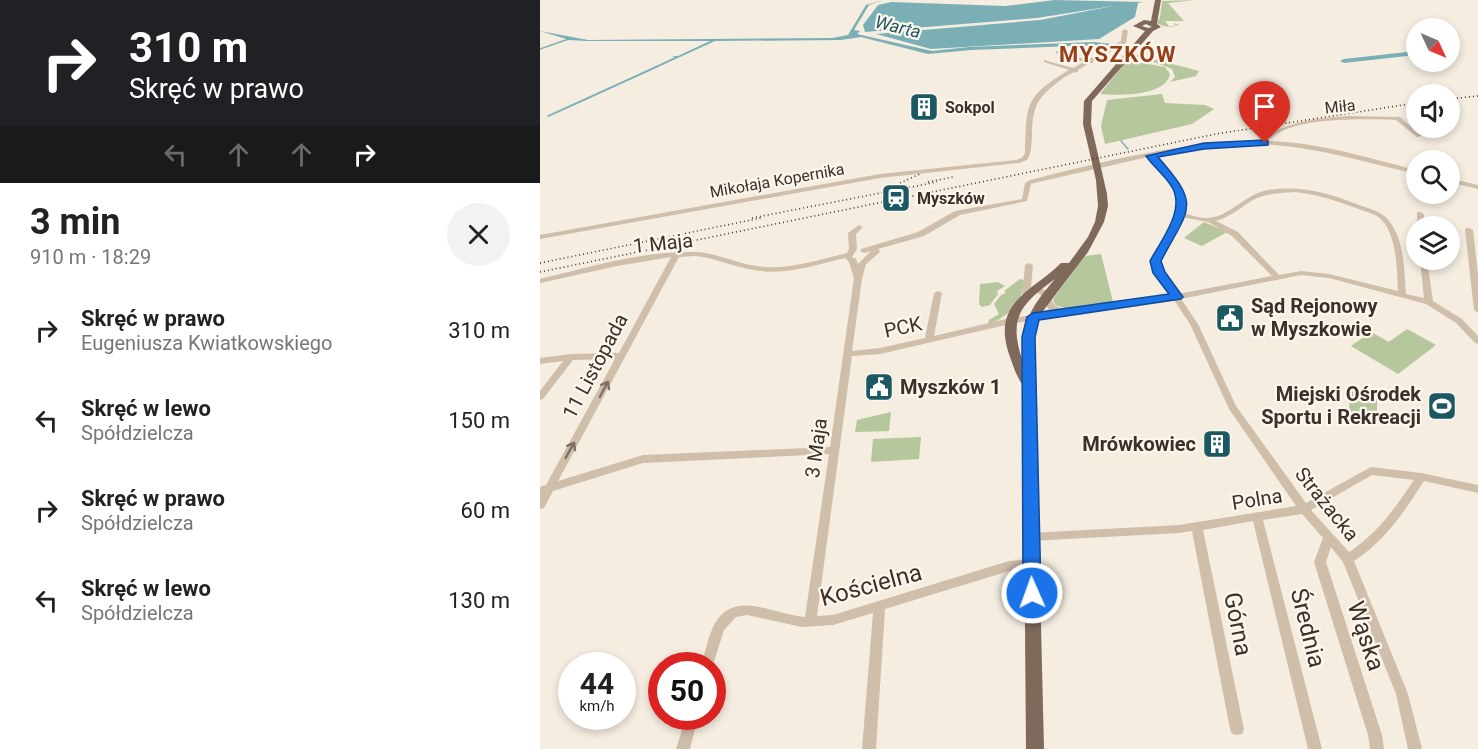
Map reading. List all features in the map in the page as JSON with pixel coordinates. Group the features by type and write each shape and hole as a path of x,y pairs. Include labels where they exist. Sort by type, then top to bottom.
{"main road":[{"path":"1035,749 1028,337 1033,317 1086,246 1102,212 1100,180 1086,105 1092,94 1129,51 1146,26 1158,1"},
{"path":"1028,388 1012,325 1016,308 1030,293 1057,273 1086,246"}],"street":[{"path":"1046,61 1076,71 1119,45 1125,40 1125,31 1146,26"},
{"path":"1058,52 1093,60 1110,58 1117,64"},
{"name":"Mikołaja Kopernika","path":"540,237 880,176 1021,160 1028,153 1029,118 1034,101 1044,90 1076,71"},
{"name":"Miła","path":"1265,143 1265,139 1281,128 1349,117 1398,118 1406,125"},
{"path":"1151,156 1204,146 1265,143 1314,148 1406,170"},
{"path":"1151,156 1177,185 1183,199 1180,214 1211,221 1235,234 1277,277"},
{"name":"1 Maja","path":"540,281 662,257 707,255 763,269 858,255 912,238 964,211 1025,200 1028,194 1028,183 1151,156"},
{"path":"1460,183 1478,187"},
{"path":"1211,221 1262,194 1297,190 1337,199 1380,215 1398,244 1402,294"},
{"name":"Strażacka","path":"1180,214 1156,261 1159,273 1177,297 1202,340 1224,393 1304,509 1348,559 1402,694 1415,749"},
{"path":"858,255 852,233 859,227"},
{"path":"1469,230 1478,310"},
{"name":"3 Maja","path":"810,622 858,279 858,255"},
{"name":"11 Listopada","path":"540,505 544,489 676,256"},
{"path":"662,257 664,275"},
{"path":"1029,265 1030,293 1041,290 1052,308 1071,313"},
{"path":"1426,270 1429,302"},
{"name":"PCK","path":"847,354 868,353 966,332 997,330 1033,317 1177,297 1277,277 1314,274 1429,302 1459,321 1478,341"},
{"path":"929,340 938,293"},
{"path":"1012,325 1024,323 1028,337"},
{"path":"540,361 571,357 620,356"},
{"path":"540,397 571,357"},
{"path":"544,489 643,459 834,450"},
{"name":"Polna","path":"1030,537 1197,527 1304,509 1331,496 1359,476 1371,471 1421,477 1478,489"},
{"path":"1348,559 1367,549 1387,530 1421,477"},
{"name":"Średnia","path":"1257,517 1315,749"},
{"name":"Górna","path":"1197,527 1237,729"},
{"name":"Wąska","path":"1329,536 1320,562 1377,749"},
{"name":"Kościelna","path":"712,652 723,620 733,612 747,610 792,621 810,622 840,618 1009,566 1031,564"},
{"path":"869,749 879,607"},
{"path":"683,749 688,730"}],"green space":[{"path":"1196,0 1168,3 1184,21 1165,21 1169,26 1175,26 1174,23 1179,25 1173,27 1167,27 1157,23 1162,1"},
{"path":"1134,54 1199,71 1196,76 1170,82 1175,77 1172,69 1149,60 1127,60"},
{"path":"1137,62 1165,67 1170,74 1167,81 1160,87 1141,93 1100,94 1124,64"},
{"path":"1162,94 1165,103 1205,105 1214,109 1192,124 1105,144 1101,126 1107,100"},
{"path":"1204,222 1227,232 1202,246 1184,238"},
{"path":"1101,254 1113,302 1068,309 1055,305 1053,299 1085,256"},
{"path":"1020,279 1024,280 1023,287 1014,307 1002,317 988,324 989,320 999,314 994,304 1001,295 1006,293 1004,291"},
{"path":"998,282 1005,286 997,291 998,294 990,305 982,307 979,304 980,284"},
{"path":"1407,329 1436,345 1398,374 1351,346 1371,332 1389,342"},
{"path":"1350,391 1377,397 1377,418 1349,412"},
{"path":"891,412 889,431 855,432 857,420"},
{"path":"921,437 919,459 871,462 873,439"}],"water":[{"path":"883,0 869,5 854,30 860,31 857,34 932,51 969,47 1094,42 1113,44 1107,47 1097,45 928,54 861,37 841,40 715,41 540,121 675,57 672,56 678,56 710,41 569,40 561,42 566,39 540,31 588,40 832,38 848,35 866,5"},
{"path":"1055,0 1143,2 1138,3 1135,17 1099,39 931,49 876,34 1040,20 1113,6 1037,18 865,32 863,25 878,5 891,2 1005,6"}],"waterway":[{"path":"540,49 563,41"},
{"name":"Warta","path":"1344,61 1406,54"},
{"path":"548,116 658,66"},
{"path":"1121,141 1128,149"}],"railway":[{"path":"1460,98 1478,96"},
{"path":"540,272 1216,134 1406,105"},
{"path":"900,183 920,174"},
{"path":"928,182 953,177"},
{"path":"752,218 937,182"},
{"path":"540,263 761,218"}],"place":[{"name":"Sokpol","path":"924,107"},
{"name":"Myszków","path":"896,198"},
{"name":"Sąd Rejonowy w Myszkowie","path":"1230,318"},
{"name":"Myszków 1","path":"879,387"},
{"name":"Miejski Ośrodek Sportu i Rekreacji","path":"1442,406"},
{"name":"Mrówkowiec","path":"1217,444"}],"district":[{"name":"MYSZKÓW","path":"1118,54"}],"route":[{"path":"1032,593 1028,337 1032,331 1033,317 1061,315 1177,297 1159,273 1156,261 1158,253 1180,214 1183,199 1177,185 1151,156 1204,146 1265,143"}]}
